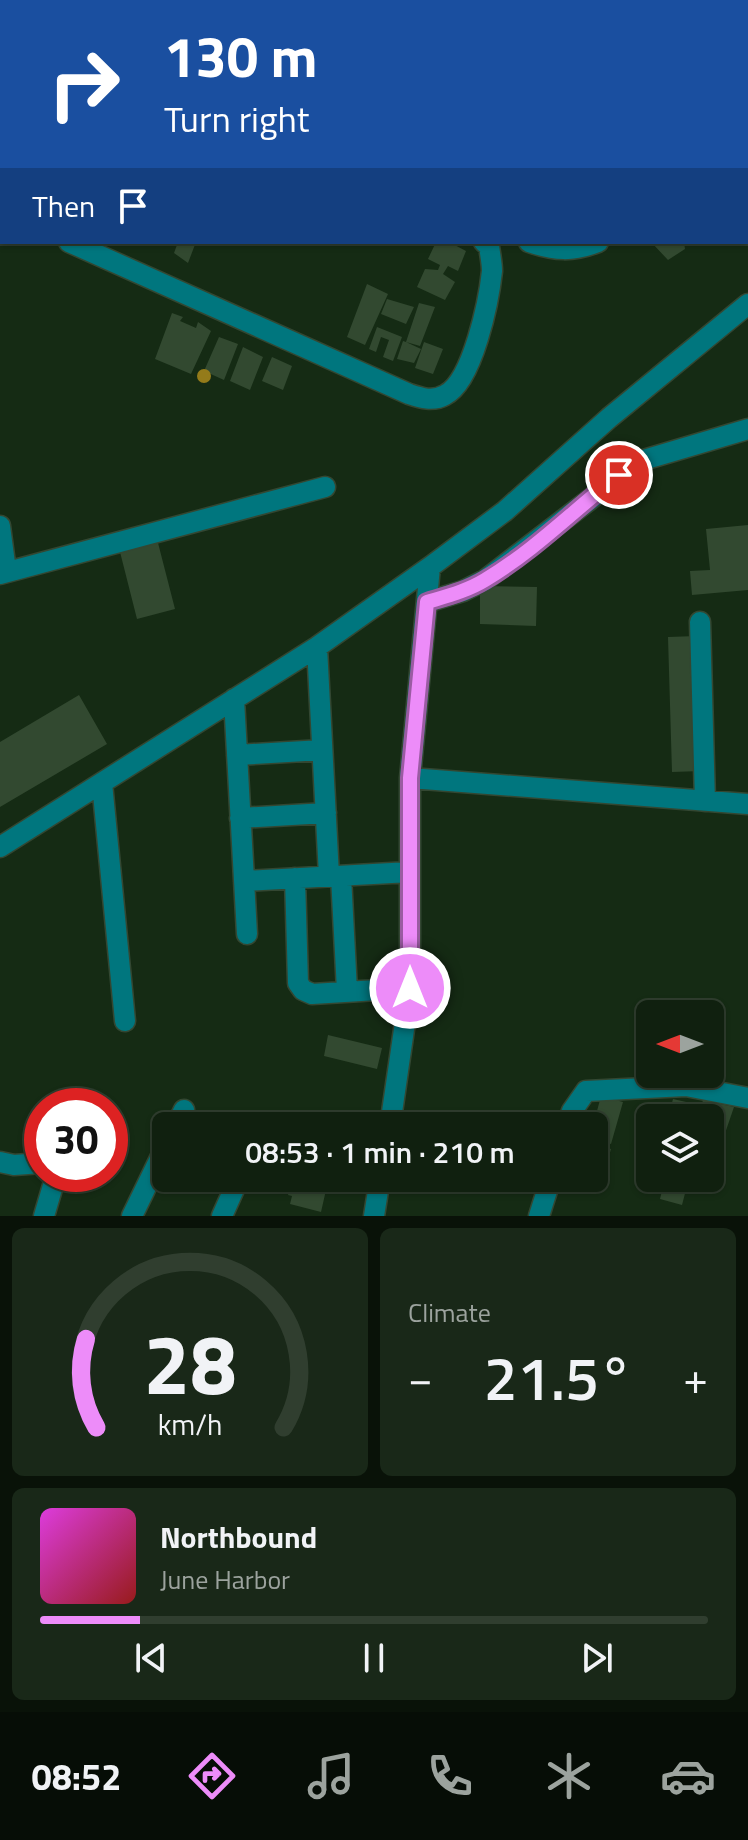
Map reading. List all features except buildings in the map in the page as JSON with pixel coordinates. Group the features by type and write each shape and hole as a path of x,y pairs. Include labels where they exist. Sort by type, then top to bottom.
{"street":[{"path":"73,244 409,394 427,399 445,395 461,379 480,333 492,269 486,244"},
{"path":"535,244 553,250 576,250 592,244"},
{"path":"0,847 317,647 430,567 505,511 609,418 748,304"},
{"path":"427,602 463,591 485,580 640,461 748,429"},
{"path":"0,526 3,573 325,487"},
{"path":"392,1112 410,988 410,778 430,567"},
{"path":"700,622 705,801"},
{"path":"317,647 326,813 347,991"},
{"path":"234,699 247,934"},
{"path":"237,755 322,750"},
{"path":"410,778 748,804"},
{"path":"102,783 125,1021"},
{"path":"240,818 326,813"},
{"path":"244,881 410,872"},
{"path":"295,878 298,983 303,990 312,994 410,988"},
{"path":"572,1112 586,1091 686,1086 748,1098"},
{"path":"0,1162 24,1164"},
{"path":"132,1216 152,1175"},
{"path":"44,1216 51,1192"},
{"path":"222,1216 233,1192"},
{"path":"374,1216 378,1192"},
{"path":"539,1216 547,1192"}],"route":[{"path":"410,988 410,778 427,602 463,591 485,580 619,475"}]}
